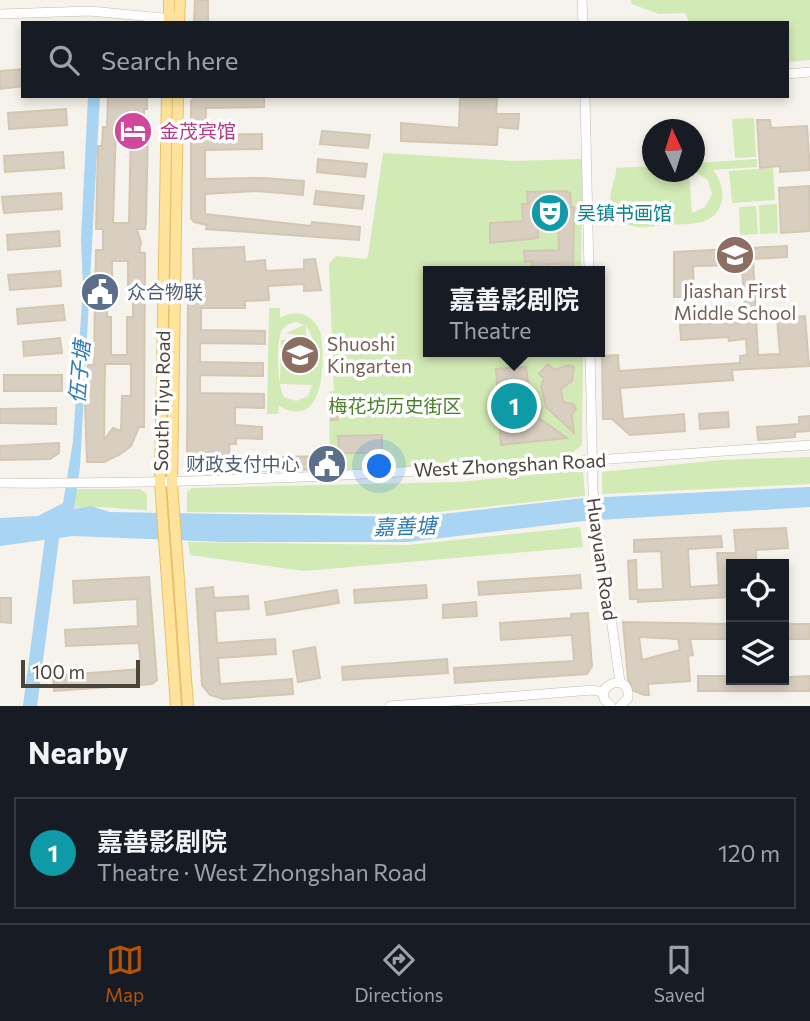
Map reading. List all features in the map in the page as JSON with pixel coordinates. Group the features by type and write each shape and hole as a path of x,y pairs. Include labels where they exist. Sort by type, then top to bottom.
{"main road":[{"path":"169,0 174,21"},
{"path":"174,21 180,0"},
{"name":"South Tiyu Road","path":"167,98 166,482 188,706"},
{"name":"South Tiyu Road","path":"166,482 178,98"},
{"name":"South Tiyu Road","path":"173,558 176,706"}],"street":[{"path":"582,0 583,21"},
{"path":"0,14 118,12 174,21"},
{"path":"789,74 810,72"},
{"path":"585,98 589,266"},
{"name":"Huayuan Road","path":"590,357 593,491 620,682 628,690 623,704"},
{"name":"West Zhongshan Road","path":"0,483 166,482 592,460 810,444"},
{"path":"390,706 603,692 611,682 620,682"},
{"path":"603,692 605,700 611,706"},
{"path":"623,704 636,706"}],"green space":[{"path":"631,0 810,0 810,60 789,62 789,21 689,21 685,13 659,14 632,4"},
{"path":"754,118 756,157 735,158 732,119"},
{"name":"梅花坊历史街区","path":"383,153 514,161 583,159 581,266 423,266 423,357 583,357 582,445 564,459 330,472 329,392 334,391 329,264 336,256 366,259"},
{"path":"757,159 757,167 713,170 721,184 722,199 720,207 710,218 693,224 648,227 629,225 614,211 610,197 616,168 642,167 642,182 690,182 692,213 705,207 712,194 705,178 705,162"},
{"path":"773,168 775,200 732,203 729,171"},
{"path":"777,204 778,233 760,234 759,205"},
{"path":"756,206 758,234 740,235 739,207"},
{"path":"269,308 280,308 280,318 292,314 308,317 317,325 322,343 322,374 314,401 306,409 294,412 279,406 278,414 267,414","holes":["291,323 304,325 286,333 306,337 306,325 313,339 281,340 280,384 278,353 282,330","280,384 312,385 308,396 296,401 284,397"]},
{"path":"810,457 810,484 602,494 602,472 720,460"},
{"path":"583,470 585,496 420,514 187,512 187,492 192,488 459,482"},
{"path":"75,489 140,489 147,494 147,510 74,508"},
{"path":"580,527 583,547 304,571 190,555 188,542 408,545"}],"water":[{"name":"嘉善塘","path":"88,98 100,98 80,467 74,509 91,506 110,512 416,517 584,498 810,487 810,507 583,521 408,542 223,542 73,536 0,546 0,518 38,516 63,503 73,441 83,286 81,240"}],"building":[{"path":"195,0 208,0 208,21 194,21"},
{"path":"21,69 21,86 0,89 0,71"},
{"path":"108,98 147,98 147,109 144,109 144,128 148,128 146,222 145,229 137,229 141,243 139,252 145,253 144,427 139,427 131,446 119,455 104,462 87,462 85,405 88,365 94,365 96,250 103,250 103,229 96,229 98,146 102,146 103,127 107,127","holes":["116,126 131,126 129,223 113,223","112,261 128,261 128,298 133,298 133,317 127,317 127,355 111,355 111,317 107,317 107,297 112,297","105,364 131,364 131,396 122,396 121,431 113,428 104,440"]},
{"path":"193,98 264,98 264,107 206,108 205,135 262,134 262,149 205,150 205,179 263,178 304,181 303,195 257,191 205,194 205,214 311,226 312,222 360,227 359,240 206,229 207,225 194,222 191,218 191,101"},
{"path":"460,99 497,99 496,114 519,114 518,129 498,127 497,145 401,141 401,123 459,128"},
{"path":"66,109 67,125 9,129 8,113"},
{"path":"757,120 770,120 771,128 807,126 810,170 780,172 780,166 760,168"},
{"path":"322,131 370,135 368,148 320,144"},
{"path":"63,152 64,168 5,172 4,156"},
{"path":"318,159 367,164 365,177 317,172"},
{"path":"809,186 810,231 781,233 779,188"},
{"path":"316,191 364,196 362,209 314,204"},
{"path":"527,192 570,193 571,207 574,207 573,266 532,266 532,261 525,262 524,251 559,250 558,206 538,206 538,238 490,243 490,223 523,221 522,204 528,204"},
{"path":"61,193 62,209 4,213 2,197"},
{"path":"59,231 60,246 8,250 7,235"},
{"path":"787,246 787,257 753,259 758,355 780,354 777,318 805,316 809,366 732,370 733,380 620,388 623,419 684,414 685,431 630,435 612,419 603,419 602,357 618,355 619,371 740,363 740,356 747,355 746,339 729,341 728,337 681,340 680,325 745,322 742,265 693,266 694,296 674,297 674,252"},
{"path":"244,247 245,262 265,260 266,271 304,269 304,260 315,259 321,290 304,291 304,284 268,286 269,300 245,301 245,308 201,308 201,330 265,331 265,344 200,343 200,362 263,363 263,376 200,375 200,393 264,394 264,408 235,407 235,425 262,427 262,439 236,438 236,444 229,444 230,458 330,456 330,469 219,472 219,466 198,466 187,456 188,291 194,291 193,249"},
{"path":"60,271 61,286 10,290 8,275"},
{"path":"63,305 65,320 18,324 17,309"},
{"path":"60,338 62,353 24,356 23,342"},
{"path":"548,364 554,370 568,365 574,367 572,381 561,389 563,402 573,404 576,409 572,414 574,433 546,407 541,386 544,378 539,374"},
{"path":"526,367 532,411 541,410 539,418 567,438 501,445 496,369"},
{"path":"4,375 62,375 62,391 4,391"},
{"path":"331,401 362,401 362,414 338,413 338,420 331,420"},
{"path":"56,408 56,424 0,423 0,409"},
{"path":"728,412 729,427 700,429 699,414"},
{"path":"810,416 810,431 795,432 795,437 758,440 757,427 799,424 799,417"},
{"path":"382,435 382,453 339,453 338,436"},
{"path":"59,443 59,453 50,459 0,460 0,446"},
{"path":"786,528 788,548 756,550 756,559 726,559 726,597 638,602 638,599 630,599 628,561 636,560 637,590 663,589 661,551 634,552 634,540 721,536 722,547 688,549 690,587 719,585 717,553 736,553 734,530"},
{"path":"580,575 581,588 479,595 478,582"},
{"path":"149,577 157,680 152,684 54,691 53,676 141,669 139,643 66,646 65,630 138,626 137,599 74,603 73,581"},
{"path":"426,585 427,598 355,603 354,590"},
{"path":"213,587 214,598 248,596 249,609 215,611 217,643 275,639 276,654 218,658 220,684 292,679 293,694 223,699 210,695 202,685 196,589"},
{"path":"337,590 339,603 267,615 265,602"},
{"path":"0,598 11,598 11,623 0,622"},
{"path":"476,602 477,616 443,618 443,605"},
{"path":"588,613 592,666 587,674 455,683 454,668 574,661 572,635 501,640 500,623 571,618 571,614"},
{"path":"623,622 726,624 726,639 690,639 693,655 688,656 690,681 648,684 649,695 634,691 628,679","holes":["639,637 678,639 680,650 642,660"]},
{"path":"789,624 810,624 810,639 789,639"},
{"path":"315,647 320,678 298,682 293,651"},
{"path":"447,659 448,673 343,680 342,667"},
{"path":"698,676 726,676 726,685 789,685 789,677 810,676 810,691 698,691"}],"waterway":[{"name":"伍子塘","path":"30,706 54,523"}],"place":[{"name":"金茂宾馆","path":"133,131"},
{"name":"吴镇书画馆","path":"550,213"},
{"name":"Jiashan First Middle School","path":"735,255"},
{"name":"众合物联","path":"100,292"},
{"name":"Shuoshi Kingarten","path":"300,355"},
{"name":"嘉善影剧院","path":"514,406"},
{"name":"财政支付中心","path":"327,464"}]}
